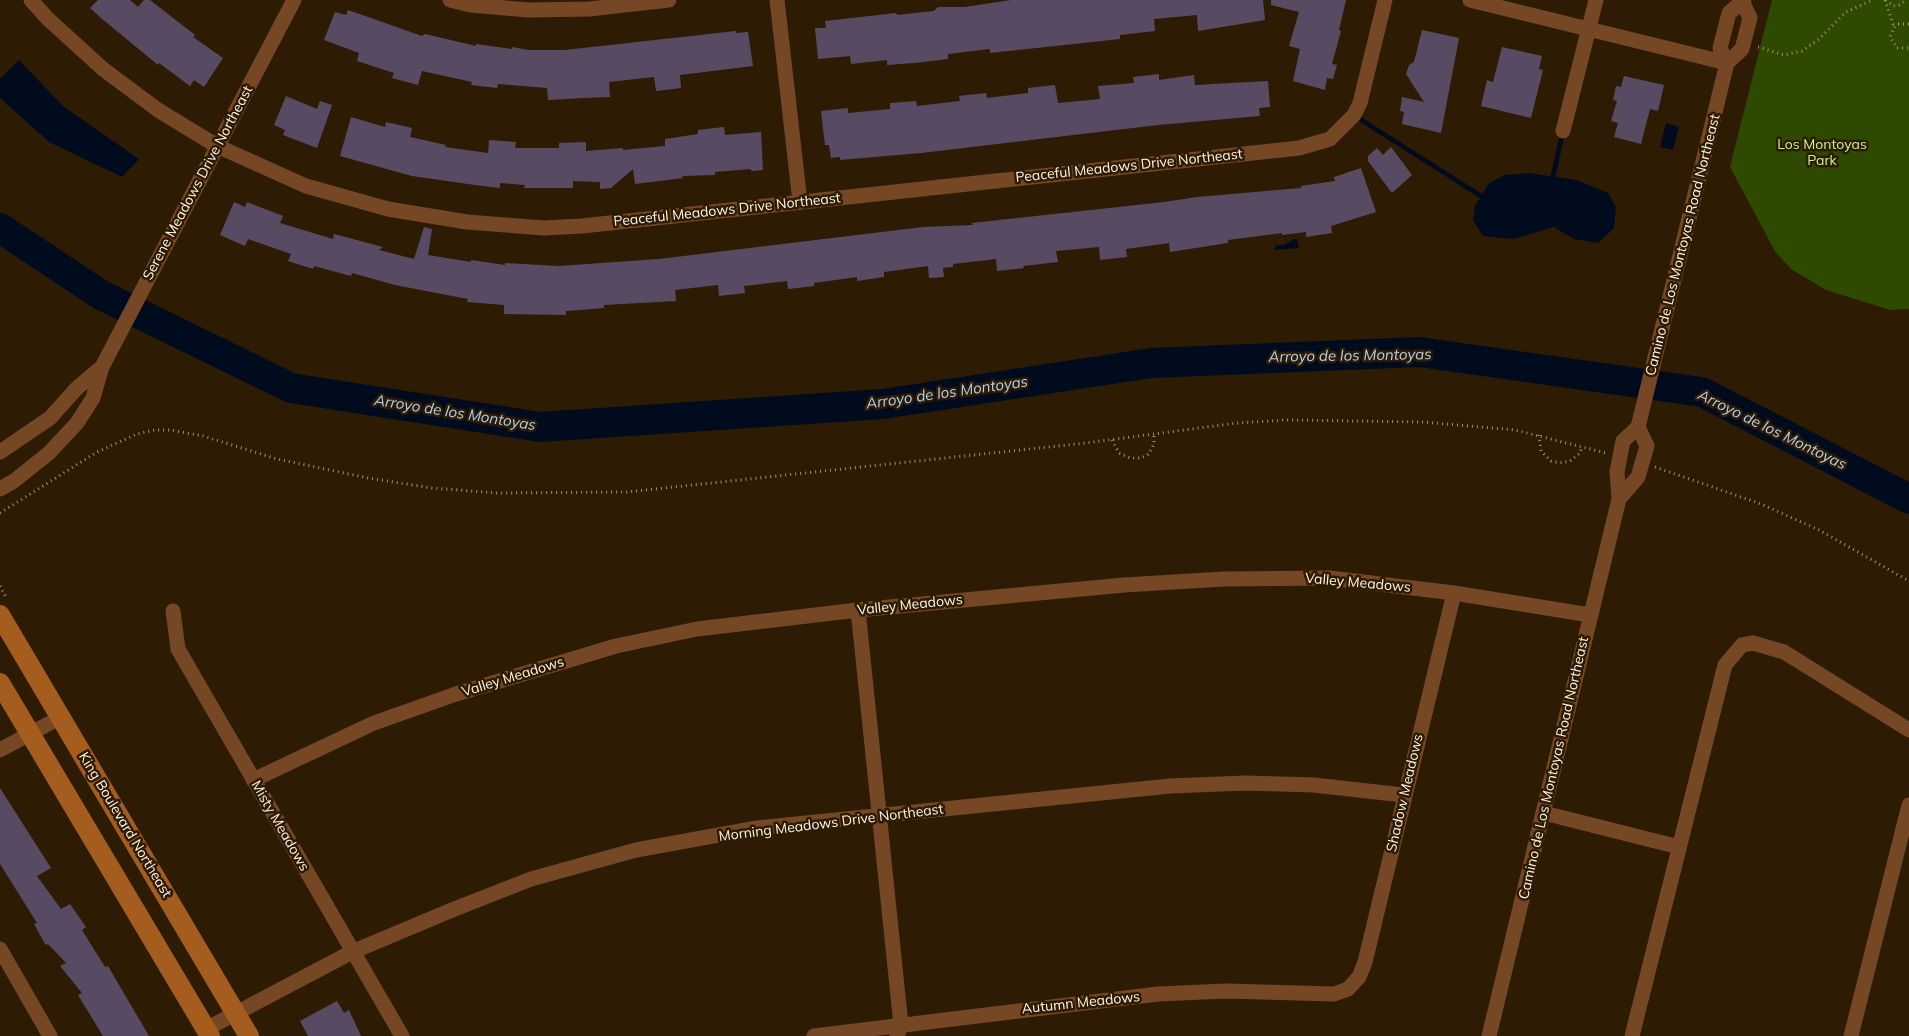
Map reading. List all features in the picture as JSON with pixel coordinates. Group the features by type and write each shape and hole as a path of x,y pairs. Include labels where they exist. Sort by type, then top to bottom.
{"street":[{"name":"Peaceful Meadows Drive Northeast","path":"31,0 47,18 103,70 158,110 217,146 306,186 388,210 467,222 544,228 582,226 1299,148 1330,139 1354,115 1360,103 1385,0"},
{"name":"Serene Meadows Drive Northeast","path":"0,489 14,481 50,453 77,423 93,398 102,367 294,0"},
{"path":"450,0 470,5 529,10 589,9 669,0"},
{"path":"777,0 800,202"},
{"path":"1470,0 1727,63"},
{"path":"1563,131 1596,0"},
{"name":"Camino de Los Montoyas Road Northeast","path":"1489,1036 1619,499 1616,472 1623,441 1640,421 1727,63 1742,49 1750,18 1744,1 1729,13 1720,48 1727,63"},
{"name":"Serene Meadows Drive Northeast","path":"0,452 50,418 77,388 102,367"},
{"name":"Camino de Los Montoyas Road Northeast","path":"1619,499 1638,477 1647,446 1640,421"},
{"name":"Valley Meadows","path":"254,780 374,723 456,694 616,646 697,629 858,610 1124,585 1224,579 1330,578 1454,593 1590,615"},
{"name":"Shadow Meadows","path":"1348,988 1359,977 1365,962 1454,593"},
{"path":"858,610 880,816 899,1030 913,1036"},
{"name":"Misty Meadows","path":"173,611 178,649 402,1036"},
{"name":"King Boulevard Northeast","path":"0,615 249,1036"},
{"path":"1632,1036 1725,665 1742,645 1752,643 1770,646 1784,652 1909,730"},
{"path":"0,683 208,1033"},
{"path":"0,750 30,732 61,717"},
{"name":"Morning Meadows Drive Northeast","path":"208,1033 352,952 531,879 636,850 757,828 1170,786 1246,783 1314,785 1404,795"},
{"path":"1850,1036 1909,805"},
{"path":"1544,813 1679,846"},
{"path":"0,949 50,1036"},
{"name":"Autumn Meadows","path":"814,1036 899,1030 1158,994 1226,991 1334,994 1348,988"}],"path":[{"path":"1743,44 1784,54 1796,53 1814,43 1846,12 1873,0"},
{"path":"1894,27 1885,0 1893,6 1899,5 1906,0"},
{"path":"1909,24 1898,24 1894,27 1890,36 1893,45 1901,50 1909,49"},
{"path":"0,513 98,452 137,434 155,430 170,430 203,436 309,467 400,484 466,492 627,492 1112,440 1238,423 1336,420 1432,423 1515,430 1620,457"},
{"path":"1112,440 1119,453 1130,458 1141,458 1149,454 1154,444 1154,434"},
{"path":"1539,435 1541,451 1551,461 1560,463 1570,461 1580,453 1582,446"},
{"path":"1641,463 1684,475 1761,504 1818,530 1909,581"}],"green space":[{"name":"Los Montoyas Park","path":"1772,0 1909,0 1909,309 1890,310 1826,290 1791,269 1775,251 1730,167"}],"water":[{"path":"19,60 63,106 139,159 122,177 49,142 0,98 0,79"},
{"path":"1666,123 1679,127 1673,150 1660,147"},
{"path":"1529,173 1577,180 1608,193 1616,207 1614,228 1598,243 1574,239 1554,227 1513,239 1483,236 1473,220 1475,206 1489,183 1505,175"},
{"path":"1297,239 1299,248 1274,250 1276,245 1284,245"}],"building":[{"path":"98,0 130,0 138,7 144,0 150,0 195,35 193,37 223,58 204,87 194,80 190,86 159,63 158,65 90,8"},
{"path":"1011,0 1263,0 1265,20 1198,31 1197,15 1154,19 1155,31 1120,35 1120,39 990,53 990,49 948,54 948,59 914,63 887,65 887,60 851,64 850,56 818,59 815,28 826,28 825,21 934,11 938,7 965,7"},
{"path":"1271,0 1346,0 1339,30 1341,31 1332,64 1337,65 1333,79 1327,78 1325,90 1293,81 1300,49 1289,46 1299,12 1271,5"},
{"path":"348,10 422,36 425,34 476,46 476,44 528,50 565,50 736,31 736,33 748,32 753,66 680,75 681,88 656,91 654,77 609,82 610,97 548,100 547,88 498,84 497,88 471,85 472,82 422,71 418,85 392,78 394,73 357,61 359,53 324,40 335,12 346,15"},
{"path":"1422,30 1459,38 1441,133 1402,124 1404,112 1400,111 1402,97 1424,102 1406,74 1409,65 1414,62"},
{"path":"1502,47 1542,56 1539,69 1543,70 1531,118 1481,106 1487,80 1493,82"},
{"path":"1159,74 1159,80 1194,75 1195,85 1268,81 1270,107 1259,108 1260,116 1158,125 921,153 840,160 840,157 831,158 829,145 825,145 821,111 848,108 848,113 890,109 890,103 916,101 917,106 960,101 959,96 986,93 987,98 1028,93 1028,88 1055,85 1058,103 1100,99 1098,86 1134,83 1133,77"},
{"path":"1624,76 1664,85 1658,111 1650,109 1641,144 1614,137 1618,123 1611,121 1617,101 1613,100 1616,86 1621,87"},
{"path":"286,96 317,109 320,101 332,105 317,148 283,135 285,130 274,125"},
{"path":"351,117 385,127 386,122 412,128 410,137 446,145 445,147 488,153 489,140 516,142 515,148 559,148 559,143 586,142 586,151 623,148 623,150 665,146 665,139 698,134 698,130 724,127 725,135 761,132 763,170 752,171 750,169 715,172 715,175 682,176 683,178 635,184 633,169 611,188 600,189 600,182 573,181 573,188 524,188 525,185 500,183 500,188 475,185 412,176 340,156"},
{"path":"1391,147 1412,175 1392,193 1368,161 1368,156 1377,148 1383,155"},
{"path":"1361,168 1376,212 1331,226 1332,233 1306,237 1306,232 1282,235 1282,233 1228,240 1228,243 1170,252 1169,243 1126,249 1127,257 1100,260 1099,247 1056,251 1058,262 997,271 996,259 953,264 953,267 943,268 944,277 929,278 928,266 884,272 884,277 857,281 857,277 788,289 787,281 744,286 745,293 719,296 718,285 675,290 676,301 604,305 604,308 566,311 566,315 504,314 504,305 467,302 468,299 395,285 352,273 351,276 314,266 313,269 288,261 291,254 248,239 245,246 220,235 234,202 245,207 247,202 283,216 280,223 333,239 334,234 383,247 379,250 414,259 424,227 432,229 428,255 505,265 505,263 559,266 659,259 923,227 973,225 972,223 1197,197 1301,188 1301,186 1335,181 1334,177"},
{"path":"0,788 51,868 37,876 61,909 70,904 86,927 82,930 105,967 108,966 149,1036 103,1036 78,995 82,993 60,966 66,963 49,945 45,944 34,924 37,923 0,864"},
{"path":"337,1001 344,1013 349,1010 361,1036 308,1036 300,1021"}],"waterway":[{"path":"1355,116 1481,196"},
{"path":"1553,176 1563,132"},
{"name":"Arroyo de los Montoyas","path":"0,228 101,295 291,388 540,427 883,404 1151,363 1419,352 1702,392 1909,499"}]}
